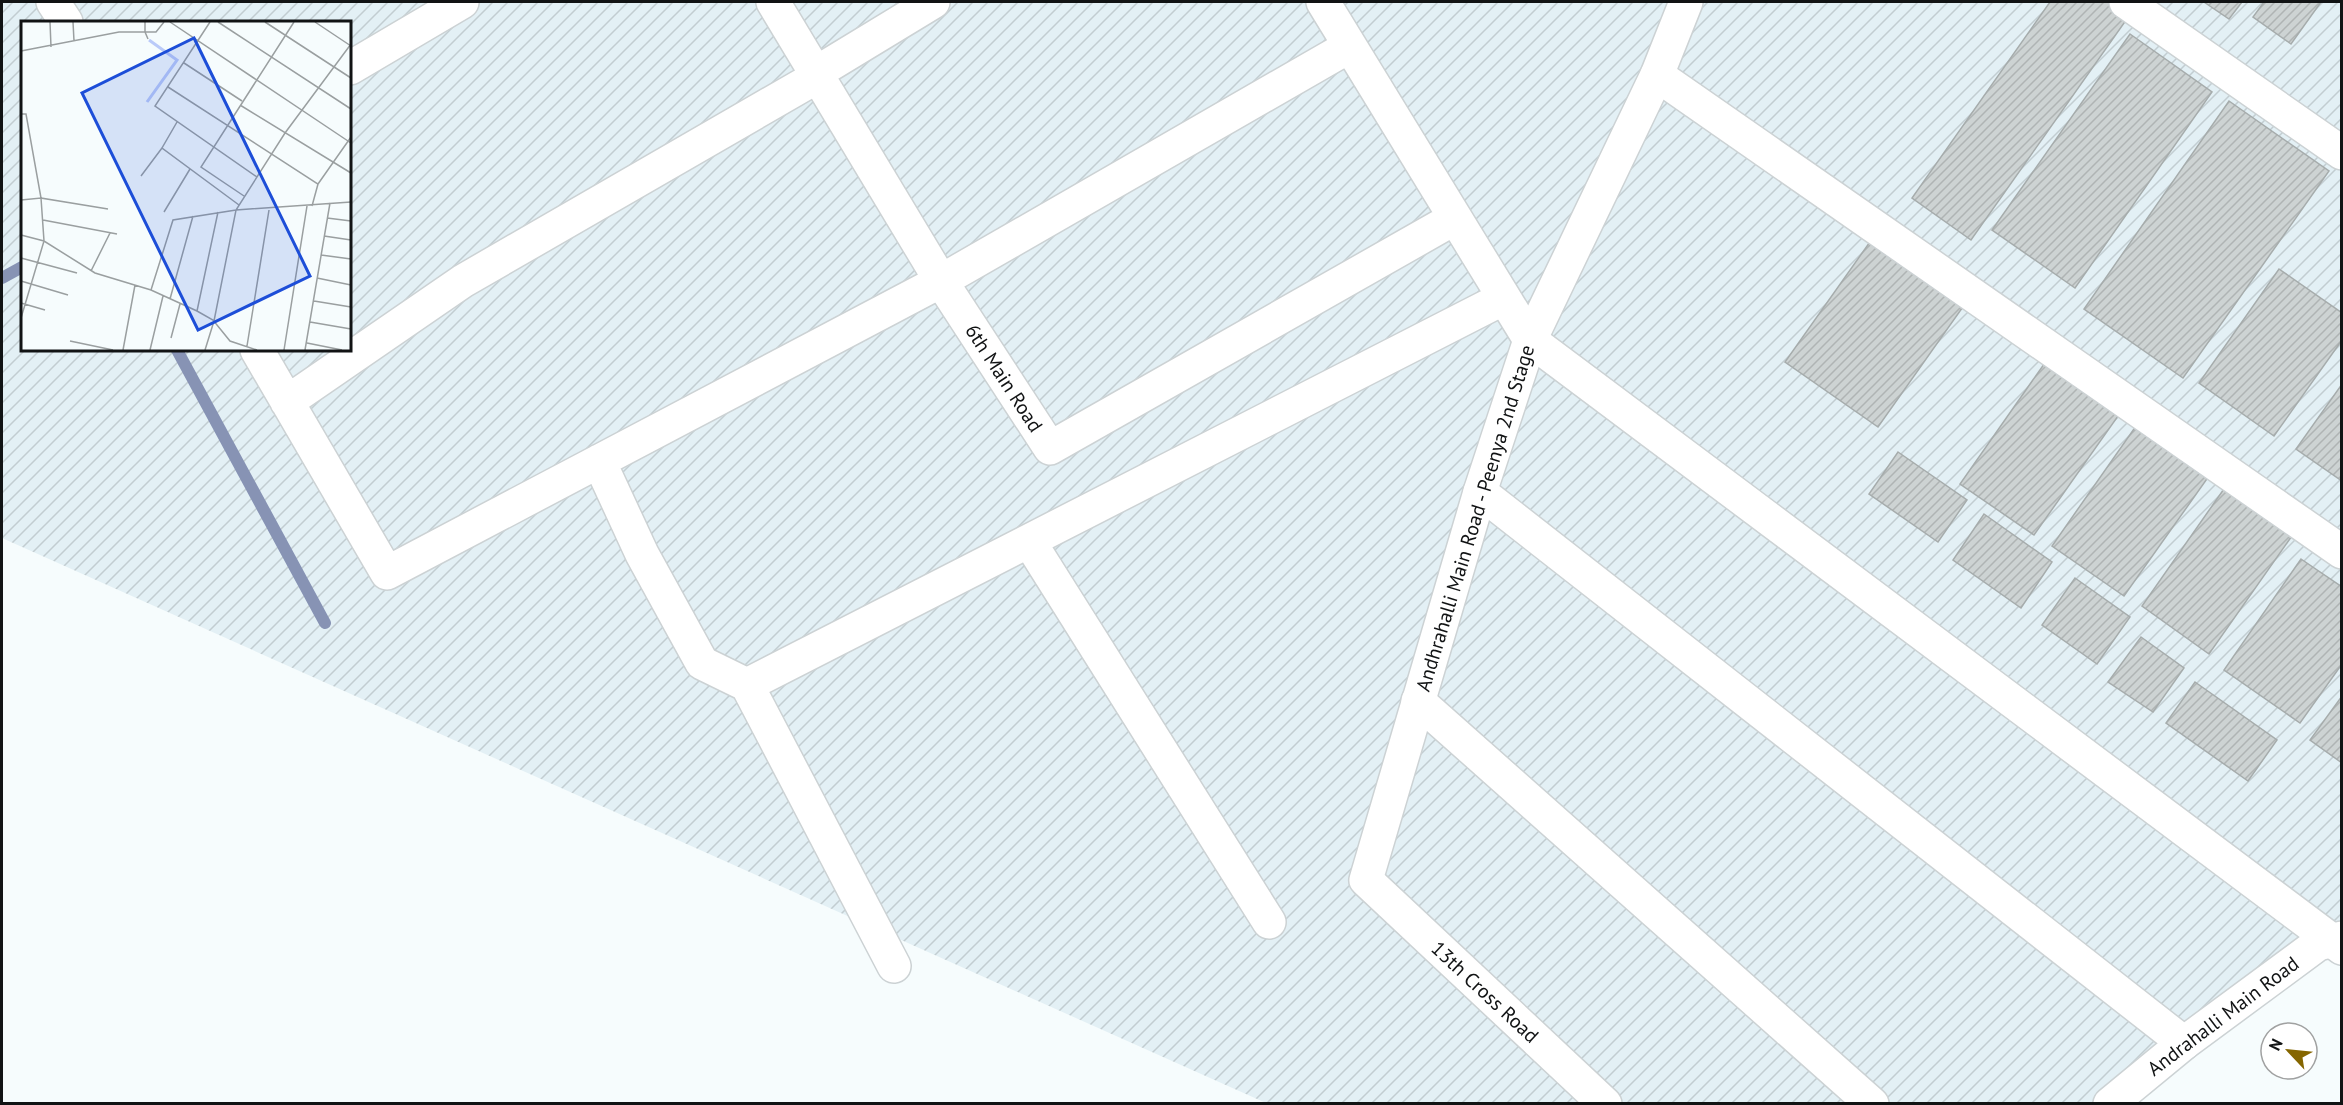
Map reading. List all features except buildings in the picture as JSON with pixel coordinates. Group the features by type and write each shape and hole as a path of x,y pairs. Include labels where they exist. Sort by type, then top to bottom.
{"street":[{"path":"53,2 65,21"},
{"path":"351,67 462,2"},
{"name":"6th Main Road","path":"773,2 941,281 1050,448 1455,218"},
{"path":"287,402 463,281 808,82 816,73 933,2"},
{"path":"1323,2 1530,340 2339,942"},
{"name":"Andhrahalli Main Road - Peenya 2nd Stage","path":"1365,880 1480,492 1530,340 1657,75 1686,2"},
{"path":"2126,2 2342,153"},
{"path":"258,351 387,573 941,281 1350,46"},
{"path":"1657,75 2342,552"},
{"path":"747,685 1504,298"},
{"path":"599,461 642,554 702,663 747,685 894,966"},
{"path":"1480,492 2184,1042"},
{"path":"1029,541 1269,922"},
{"path":"1418,701 1872,1104"},
{"name":"13th Cross Road","path":"1365,880 1605,1104"},
{"name":"Andrahalli Main Road","path":"2110,1104 2184,1042 2318,944 2339,942"}],"shaded area":[{"path":"2,2 2341,2 2341,938 2104,1103 1266,1103 2,538"}],"waterway":[{"path":"2,278 21,268"},
{"path":"178,351 325,623"}]}
